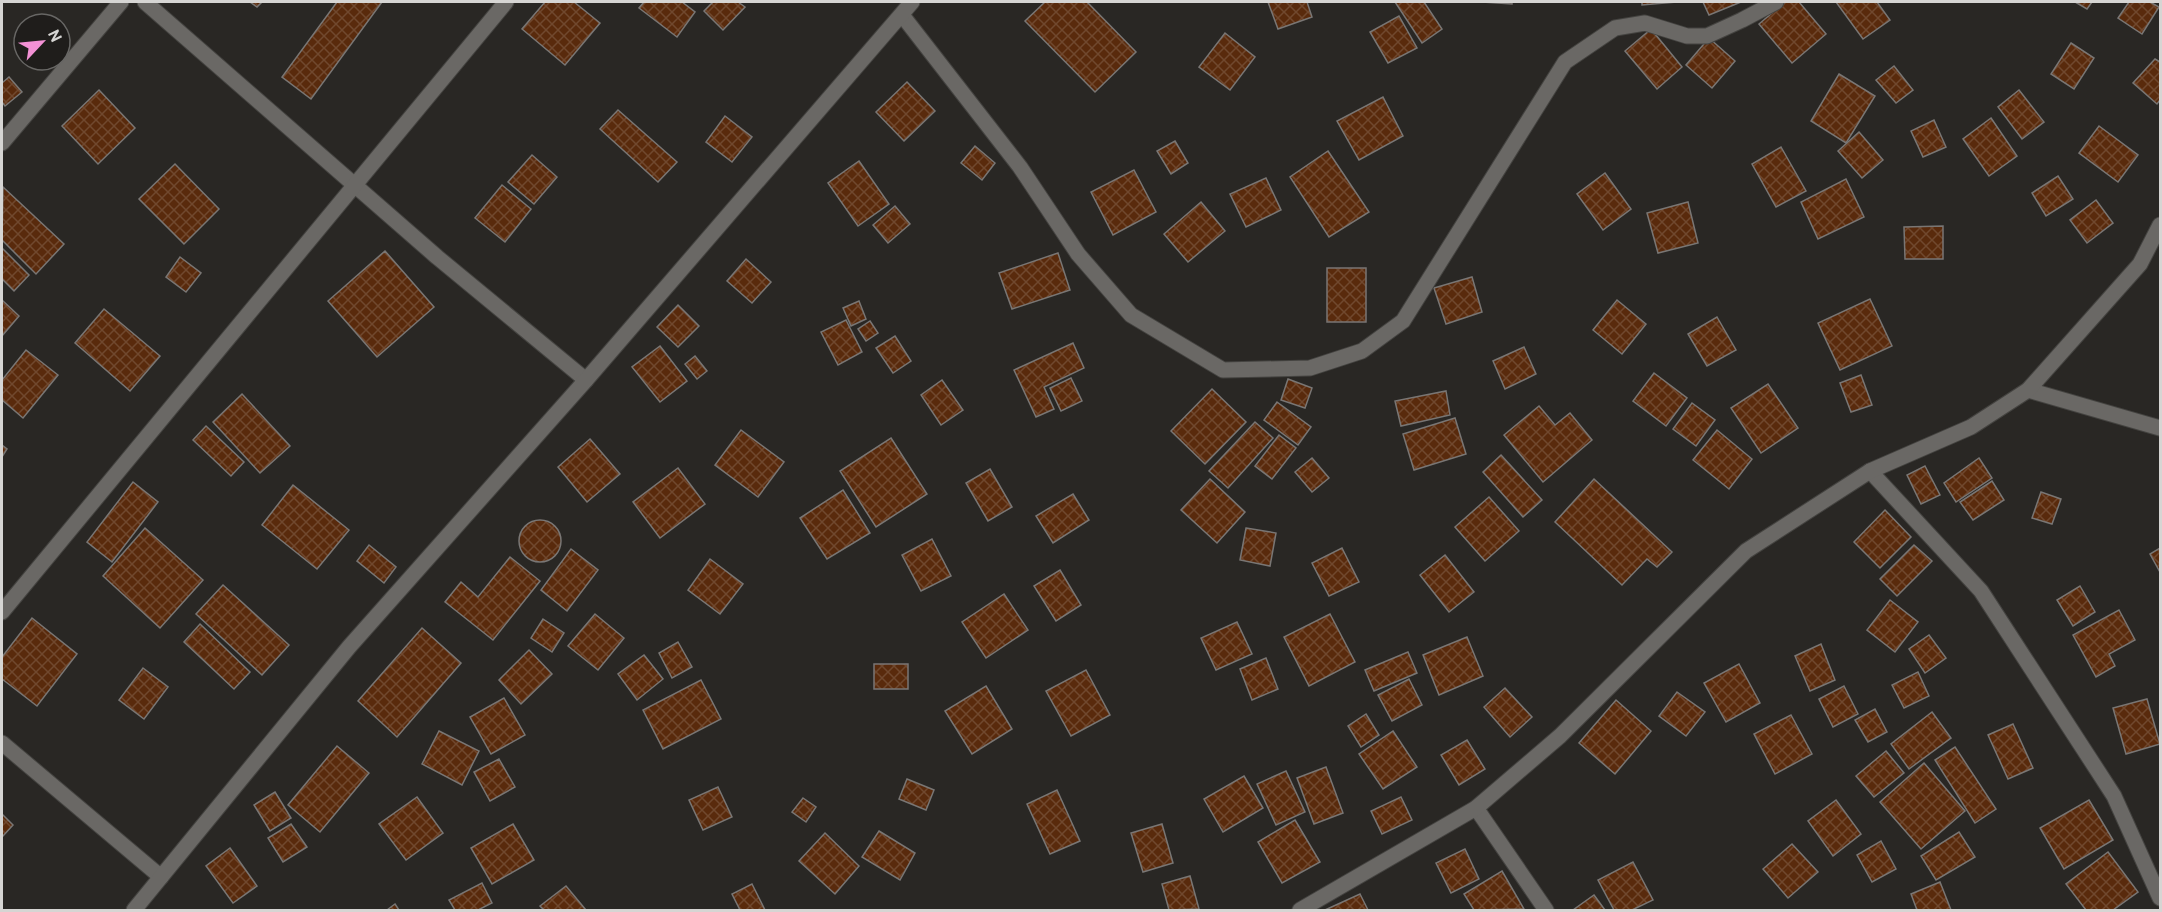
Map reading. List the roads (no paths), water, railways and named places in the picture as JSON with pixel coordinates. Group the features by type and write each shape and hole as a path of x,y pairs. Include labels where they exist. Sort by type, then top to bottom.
{"street":[{"path":"2,143 121,2"},
{"path":"145,2 354,184 586,380"},
{"path":"2,612 506,2"},
{"path":"134,910 349,647 586,380 912,2"},
{"path":"902,15 1020,167 1078,254 1131,315 1223,370 1310,368 1362,351 1403,321 1565,62 1615,28 1645,23 1687,36 1707,36 1776,2"},
{"path":"1300,910 1476,808 1560,736 1746,551 1870,471 1971,427 2028,390 2140,264 2160,225"},
{"path":"2028,390 2160,428"},
{"path":"1870,471 1981,591 2114,796 2160,898"},
{"path":"2,743 161,877"},
{"path":"1476,808 1546,910"}]}
